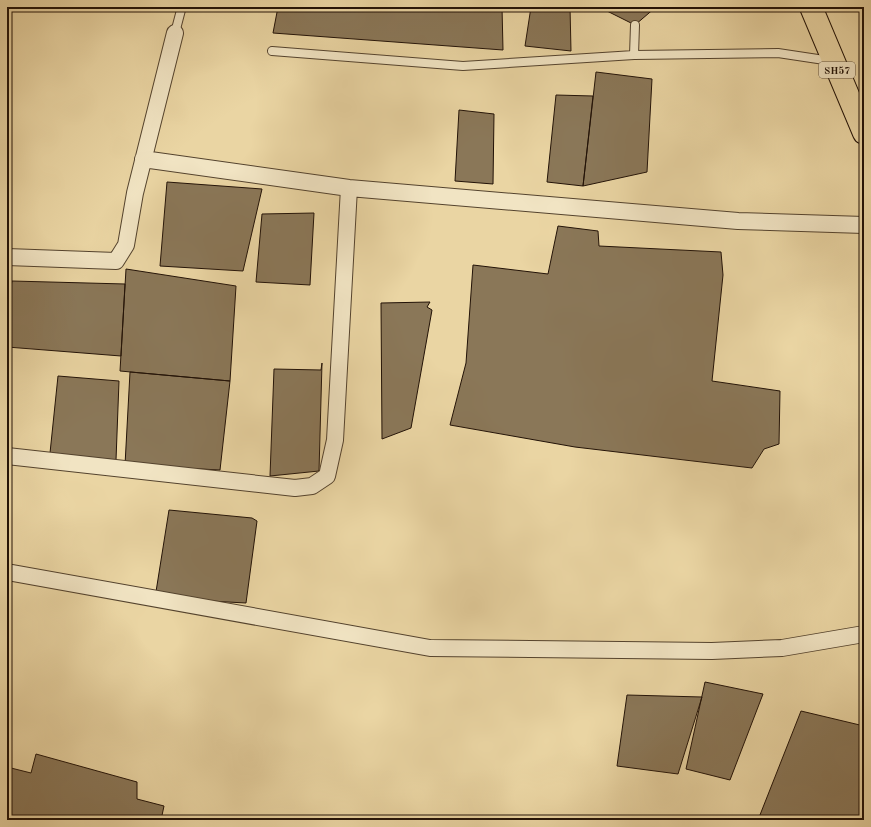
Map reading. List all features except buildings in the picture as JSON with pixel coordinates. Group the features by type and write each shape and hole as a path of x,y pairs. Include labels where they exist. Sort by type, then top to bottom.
{"main road":[{"name":"SH57","path":"811,7 864,133"}],"street":[{"path":"7,257 116,261 126,245 135,193 175,33"},
{"path":"143,159 349,188 738,221 864,225"},
{"path":"7,456 295,488 312,486 327,476 335,440 349,188"},
{"path":"7,572 430,648 712,651 782,648 864,634"}],"lane":[{"path":"175,33 181,10 176,7"},
{"path":"634,55 635,25"},
{"path":"272,51 464,66 634,55 778,53 834,62"}]}
